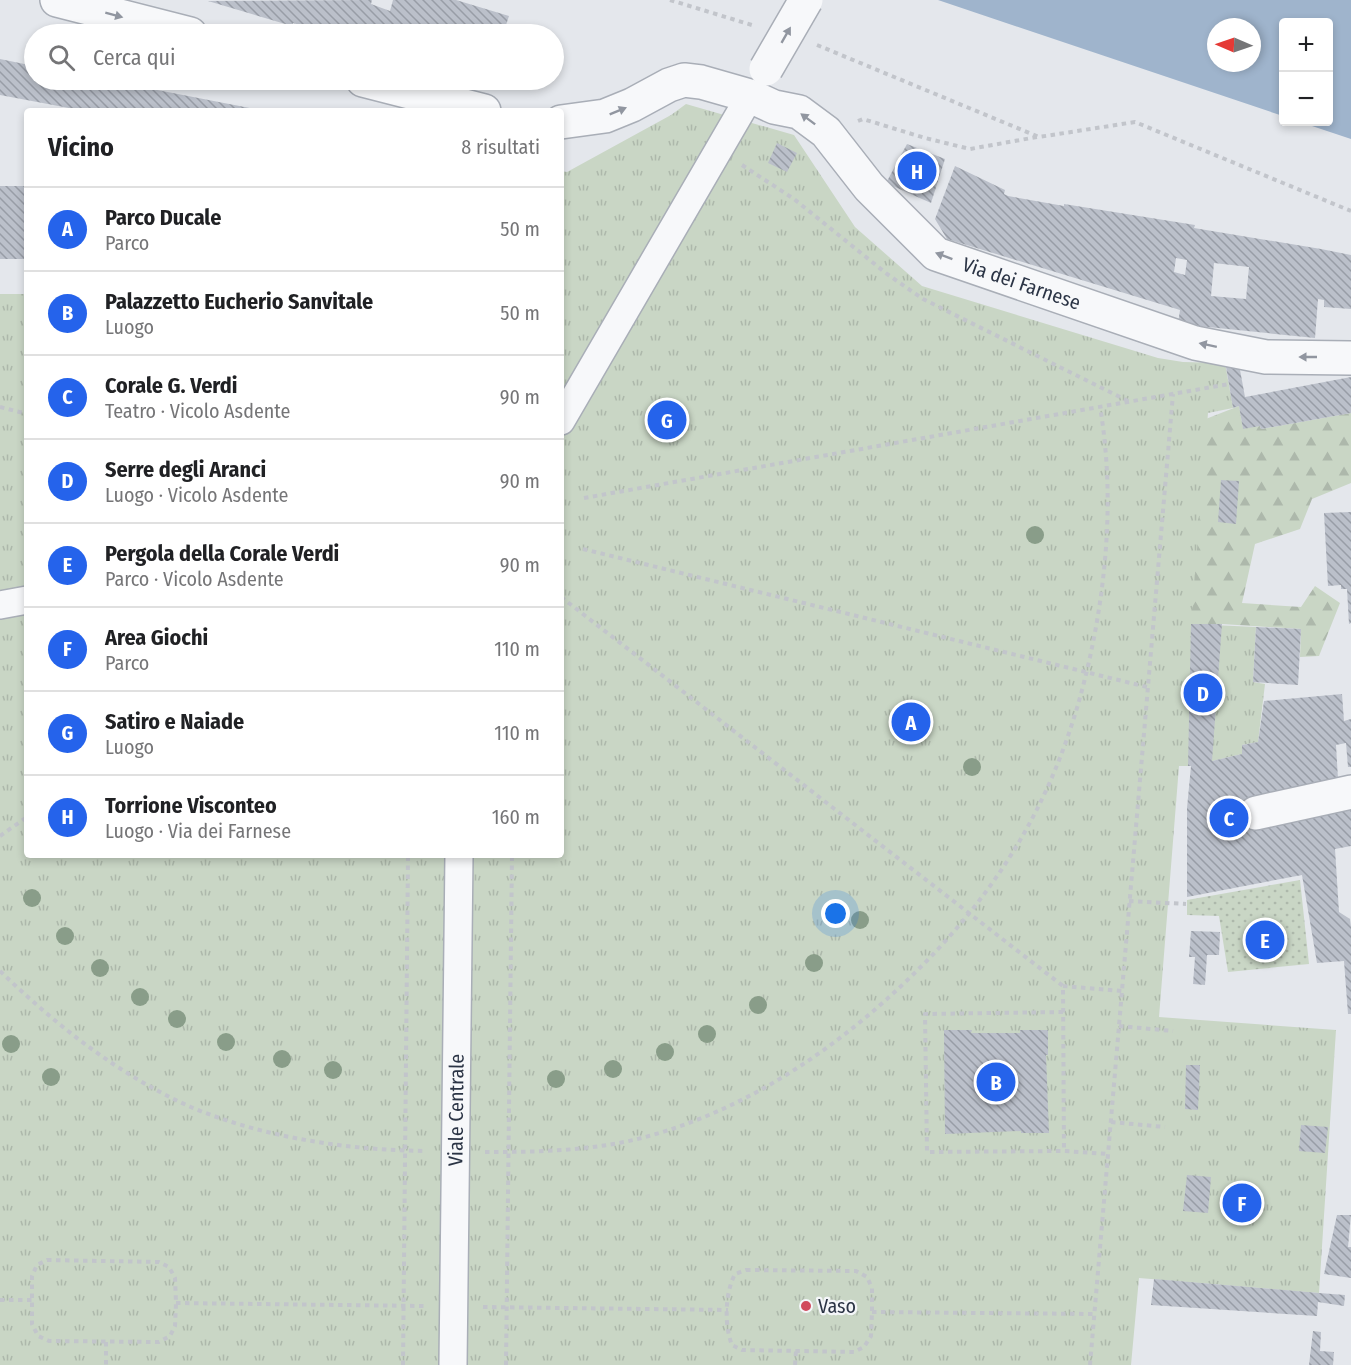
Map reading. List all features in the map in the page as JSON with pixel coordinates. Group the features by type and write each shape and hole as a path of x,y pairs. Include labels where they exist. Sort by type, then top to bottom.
{"street":[{"path":"57,0 151,24"},
{"path":"564,416 806,0"},
{"name":"Via dei Farnese","path":"564,122 605,116 684,80 758,83 774,107 799,112 826,132 869,187 936,254 1195,343 1266,357 1351,357"},
{"path":"402,90 472,108"},
{"path":"0,605 24,601"},
{"path":"1256,813 1351,792"},
{"name":"Viale Centrale","path":"453,1365 459,858"}],"path":[{"path":"670,0 765,29"},
{"path":"808,42 1039,137"},
{"path":"826,132 863,118 970,149 1136,122 1351,211"},
{"path":"718,151 794,199 887,274 923,299 1129,402"},
{"path":"585,498 1229,384"},
{"path":"1090,1365 1173,394"},
{"path":"0,407 24,413"},
{"path":"0,971 39,1008 86,1046 139,1079 193,1107 247,1126 310,1140 405,1151 508,1152 575,1149 616,1144 681,1126 752,1095 821,1053 858,1024 921,968 970,915 1009,860 1043,799 1070,732 1087,672 1101,595 1106,535 1107,464 1100,407"},
{"path":"583,549 1148,687"},
{"path":"564,599 1063,986 1122,991"},
{"path":"0,836 24,819"},
{"path":"403,1365 408,858"},
{"path":"506,1365 512,858"},
{"path":"1129,901 1186,904"},
{"path":"1063,986 1065,1150"},
{"path":"1063,1012 925,1014 927,1152 1065,1150 1108,1154"},
{"path":"1119,1026 1173,1031"},
{"path":"1111,1122 1166,1126"},
{"path":"48,1260 159,1262 169,1267 176,1278 175,1326 170,1336 159,1342 49,1341 38,1336 32,1324 32,1300 32,1276 37,1265 48,1260"},
{"path":"746,1270 856,1271 867,1277 872,1288 872,1312 871,1336 864,1347 854,1352 742,1350 732,1345 728,1334 729,1286 735,1274 746,1270"},
{"path":"0,1300 32,1300"},
{"path":"872,1312 1094,1314"},
{"path":"106,1341 106,1365"},
{"path":"795,1365 796,1351"}],"green space":[{"path":"686,104 794,135 855,227 922,286 1158,358 1183,362 1225,363 1233,408 1208,413 1191,624 1256,627 1253,682 1265,684 1258,742 1242,745 1242,754 1191,766 1179,766 1159,1017 1336,1030 1319,1293 1139,1278 1131,1365 0,1365 0,294 24,294 24,858 564,858 564,172 567,172 671,115"},
{"path":"1239,406 1243,428 1260,426 1261,429 1351,413 1351,483 1312,499 1300,529 1255,544 1242,603 1301,607 1315,586 1340,603 1319,656 1300,657 1301,629 1222,624 1187,625 1198,422"},
{"path":"1300,880 1309,964 1228,972 1219,916 1187,915 1187,900"}],"water":[{"path":"938,0 1351,0 1351,139 1312,126 1333,126 1333,18 1279,18 1279,115"}],"building":[{"path":"372,0 371,4 390,11 393,0 456,0 509,16 506,24 285,24 208,1"},
{"path":"0,59 24,64 24,90 157,90 250,108 69,108 0,95"},
{"path":"777,143 797,153 787,172 768,163"},
{"path":"907,144 945,159 931,203 886,183"},
{"path":"955,166 1005,190 1004,194 1008,196 1195,225 1194,228 1351,255 1351,309 1324,307 1324,300 1318,299 1315,338 1178,324 1180,310 947,239 935,219","holes":["1176,258 1187,260 1185,275 1174,272","1214,263 1249,267 1246,299 1211,296"]},
{"path":"0,186 24,186 24,259 0,259"},
{"path":"1238,359 1245,397 1351,377 1351,413 1261,429 1260,426 1243,429 1239,406 1233,408 1225,361"},
{"path":"1221,480 1239,481 1236,524 1218,522"},
{"path":"1351,512 1351,623 1349,624 1347,589 1341,589 1341,585 1328,586 1324,513"},
{"path":"1191,624 1222,624 1212,761 1242,754 1242,745 1258,742 1264,701 1342,694 1344,721 1351,719 1351,767 1348,767 1346,743 1336,745 1338,779 1245,799 1248,830 1351,810 1351,846 1335,849 1339,912 1350,919 1351,927 1351,1014 1348,1014 1344,961 1317,963 1302,875 1187,897 1187,808 1191,766 1188,766"},
{"path":"1256,627 1301,629 1298,685 1253,682"},
{"path":"1191,931 1220,932 1219,955 1207,955 1205,985 1193,984 1195,957 1189,957"},
{"path":"944,1030 972,1030 971,1033 1020,1033 1020,1030 1048,1030 1048,1055 1046,1055 1049,1133 1021,1133 1021,1131 945,1134"},
{"path":"1186,1065 1200,1065 1198,1110 1185,1109"},
{"path":"1301,1125 1328,1127 1325,1153 1299,1151"},
{"path":"1187,1175 1211,1177 1208,1213 1183,1211"},
{"path":"1337,1215 1351,1215 1348,1247 1351,1247 1351,1278 1324,1274"},
{"path":"1154,1279 1345,1295 1344,1306 1318,1302 1317,1316 1151,1305"},
{"path":"1313,1331 1321,1332 1320,1351 1334,1352 1333,1365 1309,1365"}],"place":[{"name":"Torrione Visconteo","path":"917,171"},
{"name":"Satiro e Naiade","path":"667,420"},
{"name":"Serre degli Aranci","path":"1203,693"},
{"name":"Parco Ducale","path":"911,722"},
{"name":"Corale G. Verdi","path":"1229,818"},
{"name":"Pergola della Corale Verdi","path":"1265,940"},
{"name":"Palazzetto Eucherio Sanvitale","path":"996,1082"},
{"name":"Area Giochi","path":"1242,1203"},
{"name":"Vaso","path":"806,1306"}]}
